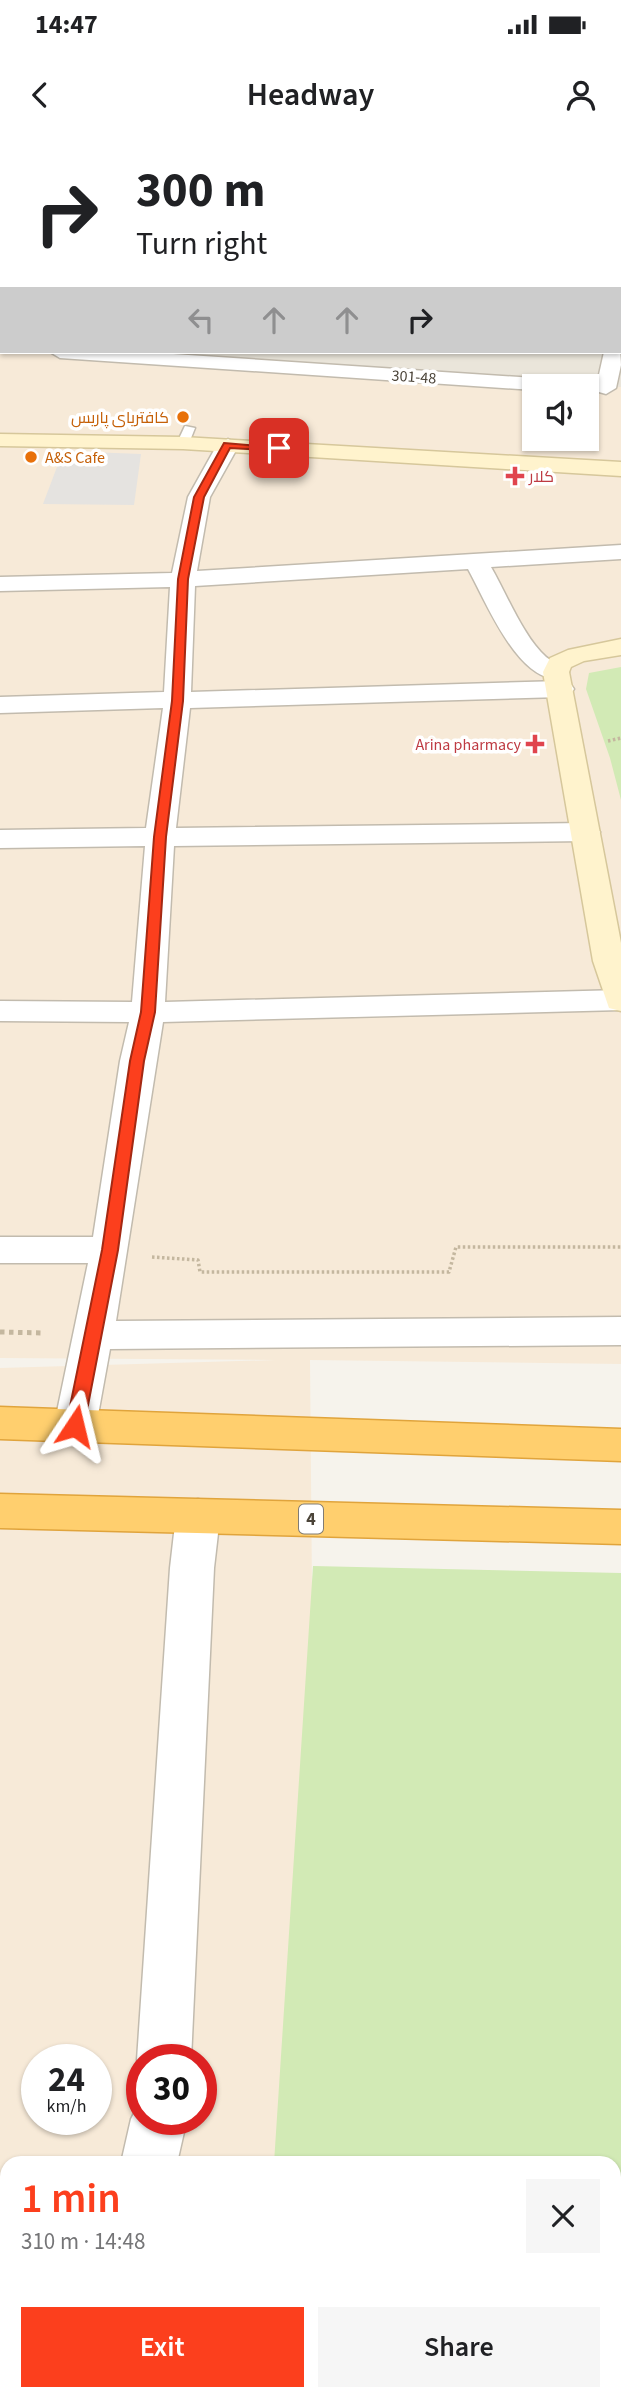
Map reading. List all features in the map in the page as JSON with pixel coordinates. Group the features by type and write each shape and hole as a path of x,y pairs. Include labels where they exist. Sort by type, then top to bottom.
{"highway":[{"path":"0,1423 621,1445"},
{"name":"4","path":"0,1511 621,1527"}],"main road":[{"path":"0,440 186,435 228,445 621,469"},
{"path":"621,647 578,654 559,663 559,680 573,744 585,832 611,971 621,1001"}],"street":[{"name":"301-48","path":"102,354 251,361 522,384"},
{"path":"432,378 440,354"},
{"path":"605,388 614,354"},
{"path":"75,1426 110,1250 137,1061 148,1012 160,837 177,701 183,579 199,497 228,445"},
{"path":"0,584 183,579 621,552"},
{"path":"474,559 521,642 538,664 559,680"},
{"path":"0,705 177,701 559,680"},
{"path":"0,839 585,832"},
{"path":"0,1011 148,1012 621,1001"},
{"path":"0,1250 110,1250"},
{"path":"92,1335 621,1331"},
{"path":"165,2044 192,1568 198,1516"},
{"path":"151,2156 155,2135"}],"path":[{"path":"110,1250 138,1256 198,1260 200,1272 449,1272 456,1247 621,1247"}],"shaded area":[{"path":"0,354 144,354 490,387 522,386 522,451 599,451 599,386 621,387 621,1364 310,1360 312,1591 280,2156 0,2156 0,1368 276,1360 0,1358"},
{"path":"144,354 621,354 621,392 599,389 599,374 522,374 522,387 490,387"},
{"path":"63,451 141,454 134,505 43,504"}],"green space":[{"path":"621,667 621,800 610,758 586,689 589,673"},
{"path":"313,1566 621,1573 621,2156 274,2156"}],"place":[{"name":"کافتریای پاریس","path":"183,417"},
{"name":"A&S Cafe","path":"31,457"},
{"name":"كلار","path":"515,476"},
{"name":"Arina pharmacy","path":"535,744"}],"route":[{"path":"75,1426 110,1250 137,1061 148,1012 160,837 177,701 183,579 199,497 228,445 279,448"}]}
